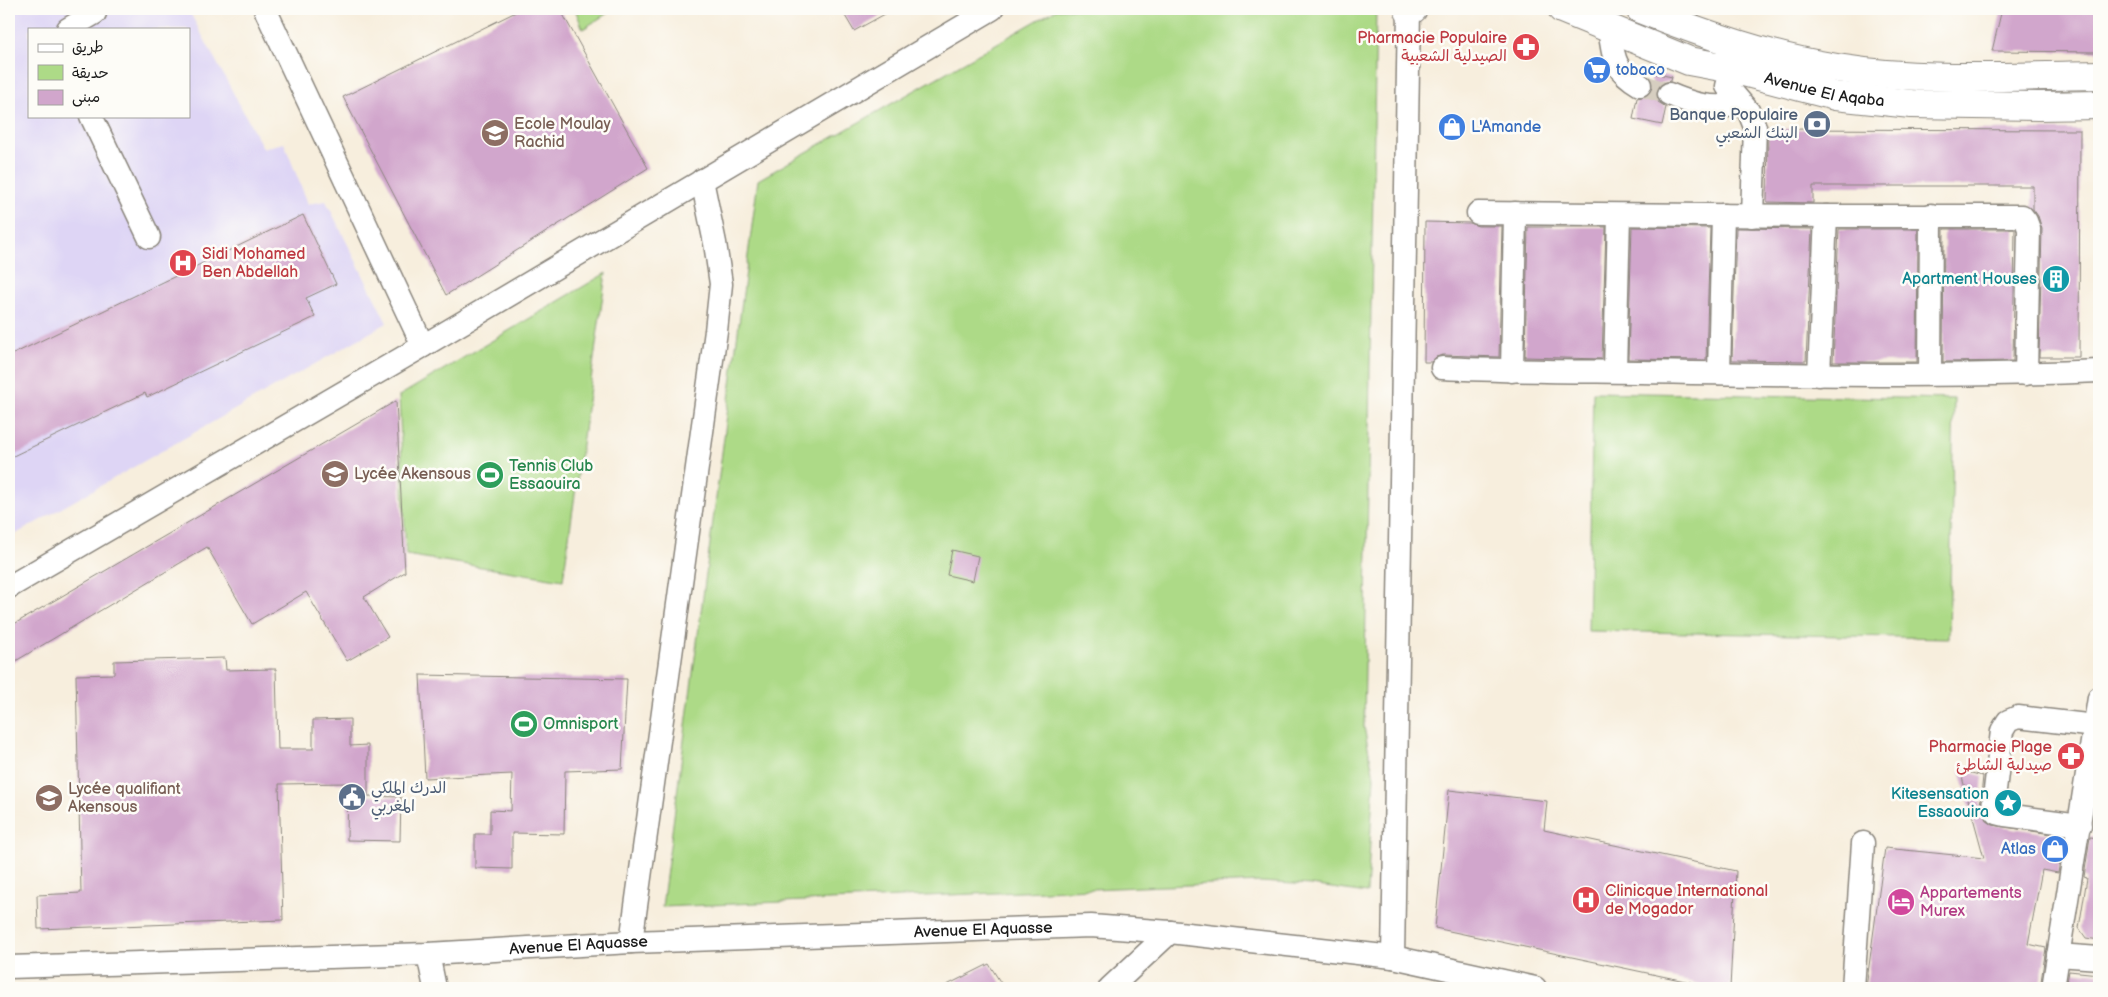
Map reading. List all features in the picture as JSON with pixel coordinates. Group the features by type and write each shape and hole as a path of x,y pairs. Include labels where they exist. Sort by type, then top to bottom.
{"main road":[{"name":"Avenue El Aqaba","path":"1562,9 1730,77 1835,96 1911,104 2099,105"},
{"name":"Avenue El Aqaba","path":"1640,9 1766,53 1837,68 1910,76 2099,75"}],"street":[{"path":"70,28 95,13 93,9"},
{"path":"265,9 423,346"},
{"path":"9,587 423,346 992,9"},
{"path":"1394,957 1410,9"},
{"path":"1609,29 1617,67 1624,76 1640,85"},
{"path":"1669,94 1688,102 1708,107 1735,105 1730,77"},
{"path":"1730,77 1750,112 1755,127 1752,216"},
{"path":"92,118 150,236"},
{"path":"631,942 721,284 716,242 702,180"},
{"path":"1478,213 2022,216 2029,229 2026,374"},
{"path":"1512,371 1515,213"},
{"path":"1614,372 1619,214"},
{"path":"1718,373 1723,215"},
{"path":"1930,374 1931,215"},
{"path":"1819,374 1826,216"},
{"path":"1442,368 1512,371 1819,374 2026,374 2099,371"},
{"path":"2053,988 2080,824 2093,777 2095,726 2099,698"},
{"path":"2080,824 2005,815 1994,810 2002,731 2008,721 2018,717 2095,726"},
{"path":"1852,988 1863,843"},
{"name":"Avenue El Aquasse","path":"9,967 428,954 631,942 1091,926 1170,932 1394,957 1535,988"},
{"path":"1110,988 1170,932"},
{"path":"428,954 435,988"},
{"path":"2058,955 2099,958"}],"shaded area":[{"name":"Sidi Mohamed Ben Abdellah","path":"9,9 188,9 263,148 284,143 308,204 326,201 387,323 9,538"}],"green space":[{"path":"575,9 614,9 583,29"},
{"path":"1057,9 1376,9 1364,727 1374,777 1367,893 1311,885 1260,882 662,907 758,180"},
{"name":"Tennis Club Essaouira","path":"606,273 563,580 406,555 399,396"},
{"path":"1593,392 1954,399 1949,638 1588,631"}],"building":[{"name":"Ecole Moulay Rachid","path":"522,9 560,9 648,168 446,295 343,97"},
{"path":"841,9 894,9 854,31"},
{"path":"2002,9 2099,9 2099,52 1992,51"},
{"path":"1643,71 1672,77 1671,81 1661,83 1657,89 1656,96 1658,102 1666,107 1662,125 1633,119 1637,98 1651,93 1653,86 1651,79"},
{"name":"Apartment Houses","path":"1768,129 2080,130 2079,357 2039,357 2042,229 2038,216 2033,209 2033,186 1813,186 1813,203 1767,202"},
{"path":"303,215 336,284 306,298 315,317 147,397 145,393 9,458 9,356"},
{"path":"1425,222 1502,226 1499,357 1443,355 1436,357 1431,362 1424,362"},
{"path":"1528,227 1606,227 1602,359 1525,357"},
{"path":"1632,227 1710,228 1706,360 1628,359"},
{"path":"1736,228 1812,229 1806,361 1732,360"},
{"path":"1839,229 1918,229 1917,362 1833,362"},
{"path":"1944,229 2015,229 2013,361 1943,362"},
{"name":"Lycée Akensous","path":"396,401 405,572 364,597 388,637 347,661 306,592 252,624 207,547 9,665 9,627"},
{"path":"952,550 978,556 973,581 947,575"},
{"path":"225,658 226,670 276,669 278,749 313,749 313,720 350,719 350,746 368,745 368,796 401,797 400,841 347,840 348,783 279,784 283,920 38,929 37,895 81,893 76,675 114,674 114,661"},
{"name":"Omnisport","path":"420,675 627,679 622,769 565,771 564,834 512,833 512,869 475,868 475,834 490,834 490,810 511,811 512,774 425,778"},
{"path":"1960,770 1983,776 1980,806 1986,820 1993,825 2064,836 2058,873 2042,870 2028,944 2046,948 2040,988 1866,988 1885,848 1984,858"},
{"name":"Clinicque International de Mogador","path":"1449,790 1547,801 1544,830 1736,871 1730,988 1718,988 1435,928"},
{"path":"2090,837 2099,838 2099,940 2086,938 2079,928 2087,878 2084,877"},
{"path":"989,964 1004,988 941,988"},
{"path":"2069,971 2099,974 2099,988 2066,988"}],"tunnel":[{"path":"1640,85 1669,94"}],"place":[{"name":"Pharmacie Populaire الصيدلية الشعبية","path":"1526,47"},
{"name":"tobaco","path":"1597,70"},
{"name":"Banque Populaire البنك الشعبي","path":"1817,124"},
{"name":"L'Amande","path":"1452,127"},
{"name":"Ecole Moulay Rachid","path":"495,133"},
{"name":"Sidi Mohamed Ben Abdellah","path":"183,263"},
{"name":"Apartment Houses","path":"2056,279"},
{"name":"Lycée Akensous","path":"335,474"},
{"name":"Tennis Club Essaouira","path":"490,475"},
{"name":"Omnisport","path":"524,724"},
{"name":"Pharmacie Plage صيدلية الشاطئ","path":"2071,756"},
{"name":"الدرك الملكي المغربي","path":"352,797"},
{"name":"Lycée qualifiant Akensous","path":"49,798"},
{"name":"Kitesensation Essaouira","path":"2008,803"},
{"name":"Atlas","path":"2055,849"},
{"name":"Clinicque International de Mogador","path":"1586,900"},
{"name":"Appartements Murex","path":"1901,902"}]}
